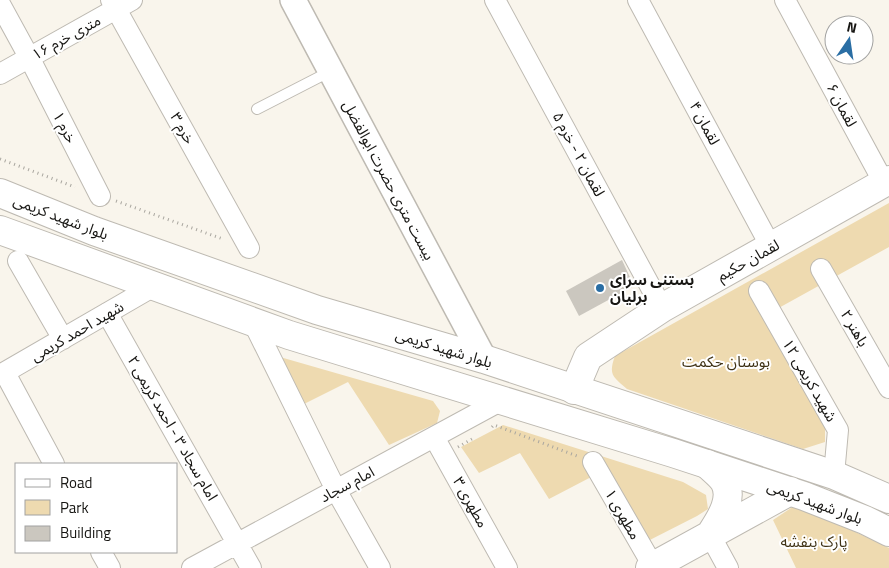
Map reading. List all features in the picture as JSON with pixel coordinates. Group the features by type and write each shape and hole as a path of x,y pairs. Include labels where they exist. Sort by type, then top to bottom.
{"main road":[{"name":"لقمان حکیم","path":"574,390 588,357 662,308 886,181"},
{"name":"بلوار شهید کریمی","path":"0,193 94,231 317,310 484,360 834,475 887,496"},
{"name":"بلوار شهید کریمی","path":"0,230 289,335 790,491 865,520 889,532"},
{"path":"707,464 724,482 728,494 720,520 710,535"},
{"path":"652,567 790,491"}],"street":[{"name":"بیست متری حضرت ابوالفضل","path":"293,0 484,360"},
{"name":"لقمان ۲ - خرم ۵","path":"495,0 662,308"},
{"name":"لقمان ۴","path":"638,0 771,247"},
{"name":"لقمان ۶","path":"785,0 886,181"},
{"name":"۱۶ متری خرم","path":"0,74 120,3"},
{"name":"خرم ۳","path":"120,3 249,248"},
{"name":"خرم ۱","path":"0,4 100,196"},
{"path":"18,262 63,339"},
{"name":"باهنر ۲","path":"821,269 889,388"},
{"name":"شهید احمد کریمی","path":"2,374 154,286"},
{"name":"شهید کریمی ۱۲","path":"759,291 838,430 834,475"},
{"name":"امام سجاد ۳ - احمد کریمی ۲","path":"107,313 251,568"},
{"path":"253,322 336,490 380,568"},
{"path":"2,374 53,463"},
{"name":"امام سجاد","path":"192,568 502,400"},
{"name":"مطهری ۳","path":"434,437 507,568"},
{"name":"مطهری ۱","path":"594,462 652,567"},
{"path":"710,535 728,568"}],"lane":[{"path":"257,109 331,71"}],"path":[{"path":"0,159 249,248"},
{"path":"486,430 494,425 594,462"},
{"path":"444,455 478,435"}],"green space":[{"name":"بوستان حکمت","path":"889,203 889,247 766,315 825,423 825,442 803,449 627,389 613,375 612,367 615,356"},
{"path":"280,357 433,401 440,411 437,423 389,445 348,382 302,405"},
{"path":"503,425 683,482 706,495 708,509 638,546 595,475 549,499 520,453 479,473 461,447"},
{"name":"پارک بنفشه","path":"797,504 889,548 889,568 796,568 773,520"}],"building":[{"name":"بستنی سرای برلیان","path":"622,260 634,286 579,316 566,291"}],"place":[{"name":"بستنی سرای برلیان","path":"600,288"}]}
